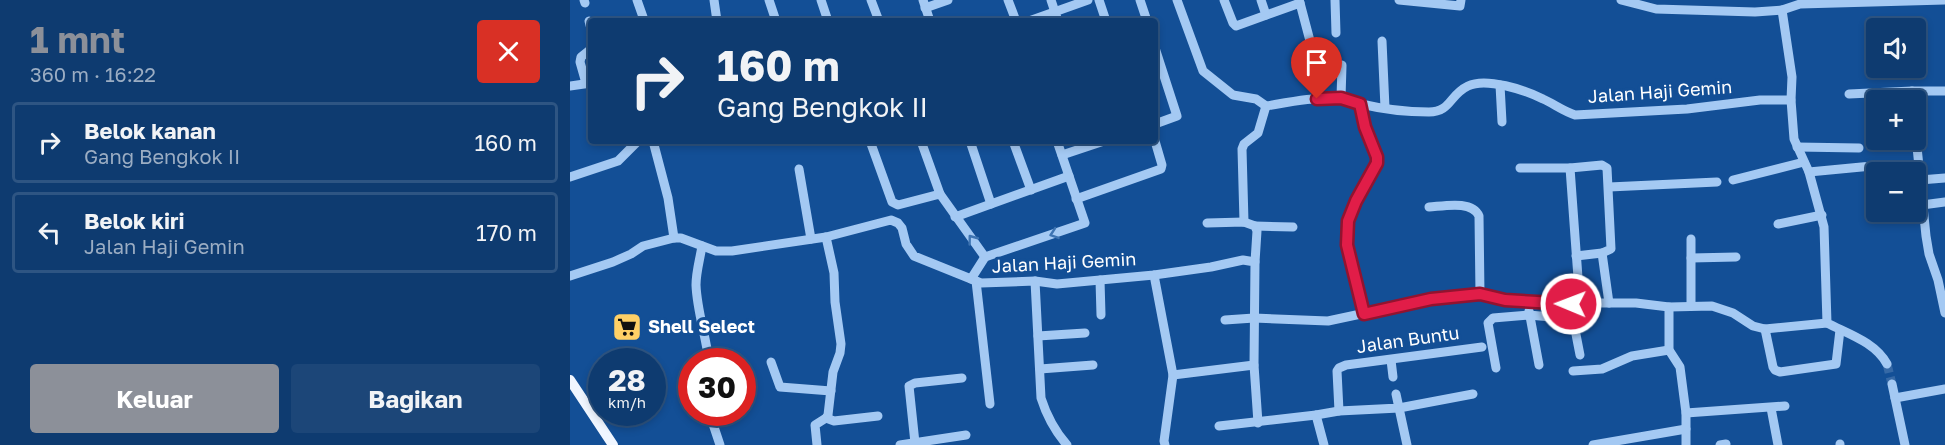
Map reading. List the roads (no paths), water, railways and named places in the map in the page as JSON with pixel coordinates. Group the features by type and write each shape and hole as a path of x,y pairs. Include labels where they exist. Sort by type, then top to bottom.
{"main road":[{"path":"570,380 613,445"}],"street":[{"path":"637,0 643,16"},
{"path":"714,0 717,18"},
{"path":"769,0 775,18"},
{"path":"820,0 827,18"},
{"path":"871,0 878,18"},
{"path":"924,4 948,0"},
{"path":"1008,0 1015,18"},
{"path":"1051,0 1057,16 1088,0"},
{"path":"1099,0 1105,18"},
{"path":"1140,0 1146,18"},
{"name":"Jalan Haji Gemin","path":"1178,0 1203,71 1233,96 1256,99 1266,106 1341,98 1385,108 1440,111 1461,89 1471,84 1484,83 1524,91 1545,100 1562,111 1575,114 1687,109 1760,100 1791,100"},
{"path":"1224,0 1236,26 1300,2 1314,56"},
{"path":"1261,0 1266,15"},
{"path":"1335,0 1336,33"},
{"path":"1399,0 1461,3"},
{"path":"1622,0 1656,9 1755,12 1782,10 1800,4 1945,0"},
{"path":"1755,12 1756,0"},
{"path":"1782,10 1792,77 1794,139 1809,172 1824,227 1827,323"},
{"path":"1382,41 1385,108"},
{"path":"570,86 588,83 580,62 581,57 588,51"},
{"path":"1158,57 1177,116 1158,123"},
{"path":"1341,98 1342,65"},
{"path":"1500,86 1502,122"},
{"path":"1926,94 1945,91"},
{"path":"1849,94 1866,95"},
{"path":"1360,104 1365,127 1377,157 1377,163 1348,221 1347,245 1364,314"},
{"path":"1244,222 1242,149 1244,144 1258,133 1266,106"},
{"path":"570,177 618,161 635,144"},
{"path":"570,276 613,262 643,246 674,238 668,198 654,144"},
{"path":"871,144 892,202 898,205 939,194"},
{"path":"922,144 939,194 985,256"},
{"path":"971,144 991,204"},
{"path":"1015,144 1031,190"},
{"path":"990,404 973,280 985,256 1084,223 1058,144"},
{"path":"1062,155 1093,144"},
{"path":"1076,199 1161,169 1156,144"},
{"path":"1797,147 1859,148"},
{"path":"1733,180 1804,162"},
{"path":"1520,168 1605,166 1607,168 1612,246 1609,251 1602,253 1576,256"},
{"path":"1809,172 1866,167"},
{"path":"1570,168 1576,256 1574,306"},
{"path":"799,169 811,239"},
{"path":"955,217 1069,176"},
{"path":"1926,180 1945,178"},
{"path":"1609,187 1717,182"},
{"path":"1926,204 1945,202"},
{"path":"1429,207 1470,206 1477,210 1480,294"},
{"path":"1778,224 1822,215"},
{"name":"Jalan Haji Gemin","path":"674,238 681,238 716,251 732,251 826,237 891,220 902,228 906,244 914,256 973,280 991,284 1035,281 1057,284 1154,275 1243,260 1255,262"},
{"path":"1207,223 1244,222 1255,226 1293,226"},
{"path":"1924,222 1929,254 1942,279 1945,314"},
{"path":"1255,226 1257,231 1254,365 1258,423"},
{"path":"817,445 815,424 826,418 830,406 833,372 841,344 834,273 826,237"},
{"path":"1690,306 1691,239"},
{"path":"702,246 696,283 700,320 707,348"},
{"path":"1602,253 1609,303"},
{"path":"1691,258 1736,257"},
{"path":"1154,275 1173,375 1164,441 1166,445"},
{"path":"1100,280 1101,315"},
{"path":"1035,281 1041,398 1046,416 1067,445"},
{"path":"1225,320 1254,318 1328,321 1431,299 1480,294 1528,303 1574,306 1609,303 1669,307 1712,306 1733,313 1753,326 1765,329 1827,323 1875,348 1887,364"},
{"path":"1528,303 1539,365"},
{"path":"1669,307 1669,350 1680,367 1686,413 1686,445"},
{"path":"1496,368 1488,323 1490,320 1529,315 1573,319 1580,355"},
{"path":"1765,329 1774,370 1780,372 1836,364 1840,330"},
{"path":"1038,336 1085,333"},
{"name":"Jalan Buntu","path":"1339,411 1339,368 1346,365 1482,347"},
{"path":"1573,371 1602,369 1632,356 1669,350"},
{"path":"1391,360 1393,377"},
{"path":"771,362 780,387 831,391"},
{"path":"1040,369 1093,364"},
{"path":"1173,375 1254,365"},
{"path":"915,443 909,386 915,383 962,378"},
{"path":"1892,384 1905,445"},
{"path":"1895,398 1945,389"},
{"path":"1396,394 1407,445"},
{"path":"1219,426 1258,423 1339,411 1399,408 1473,394"},
{"path":"1686,413 1785,406"},
{"path":"1771,408 1778,445"},
{"path":"1316,415 1324,445"},
{"path":"826,418 834,421 878,416"},
{"path":"712,426 717,445"},
{"path":"1593,445 1686,429"},
{"path":"900,445 966,435"},
{"path":"1720,445 1726,444"}],"tunnel":[{"path":"1887,364 1892,384"}],"place":[{"name":"Shell Select","path":"627,327"}]}
